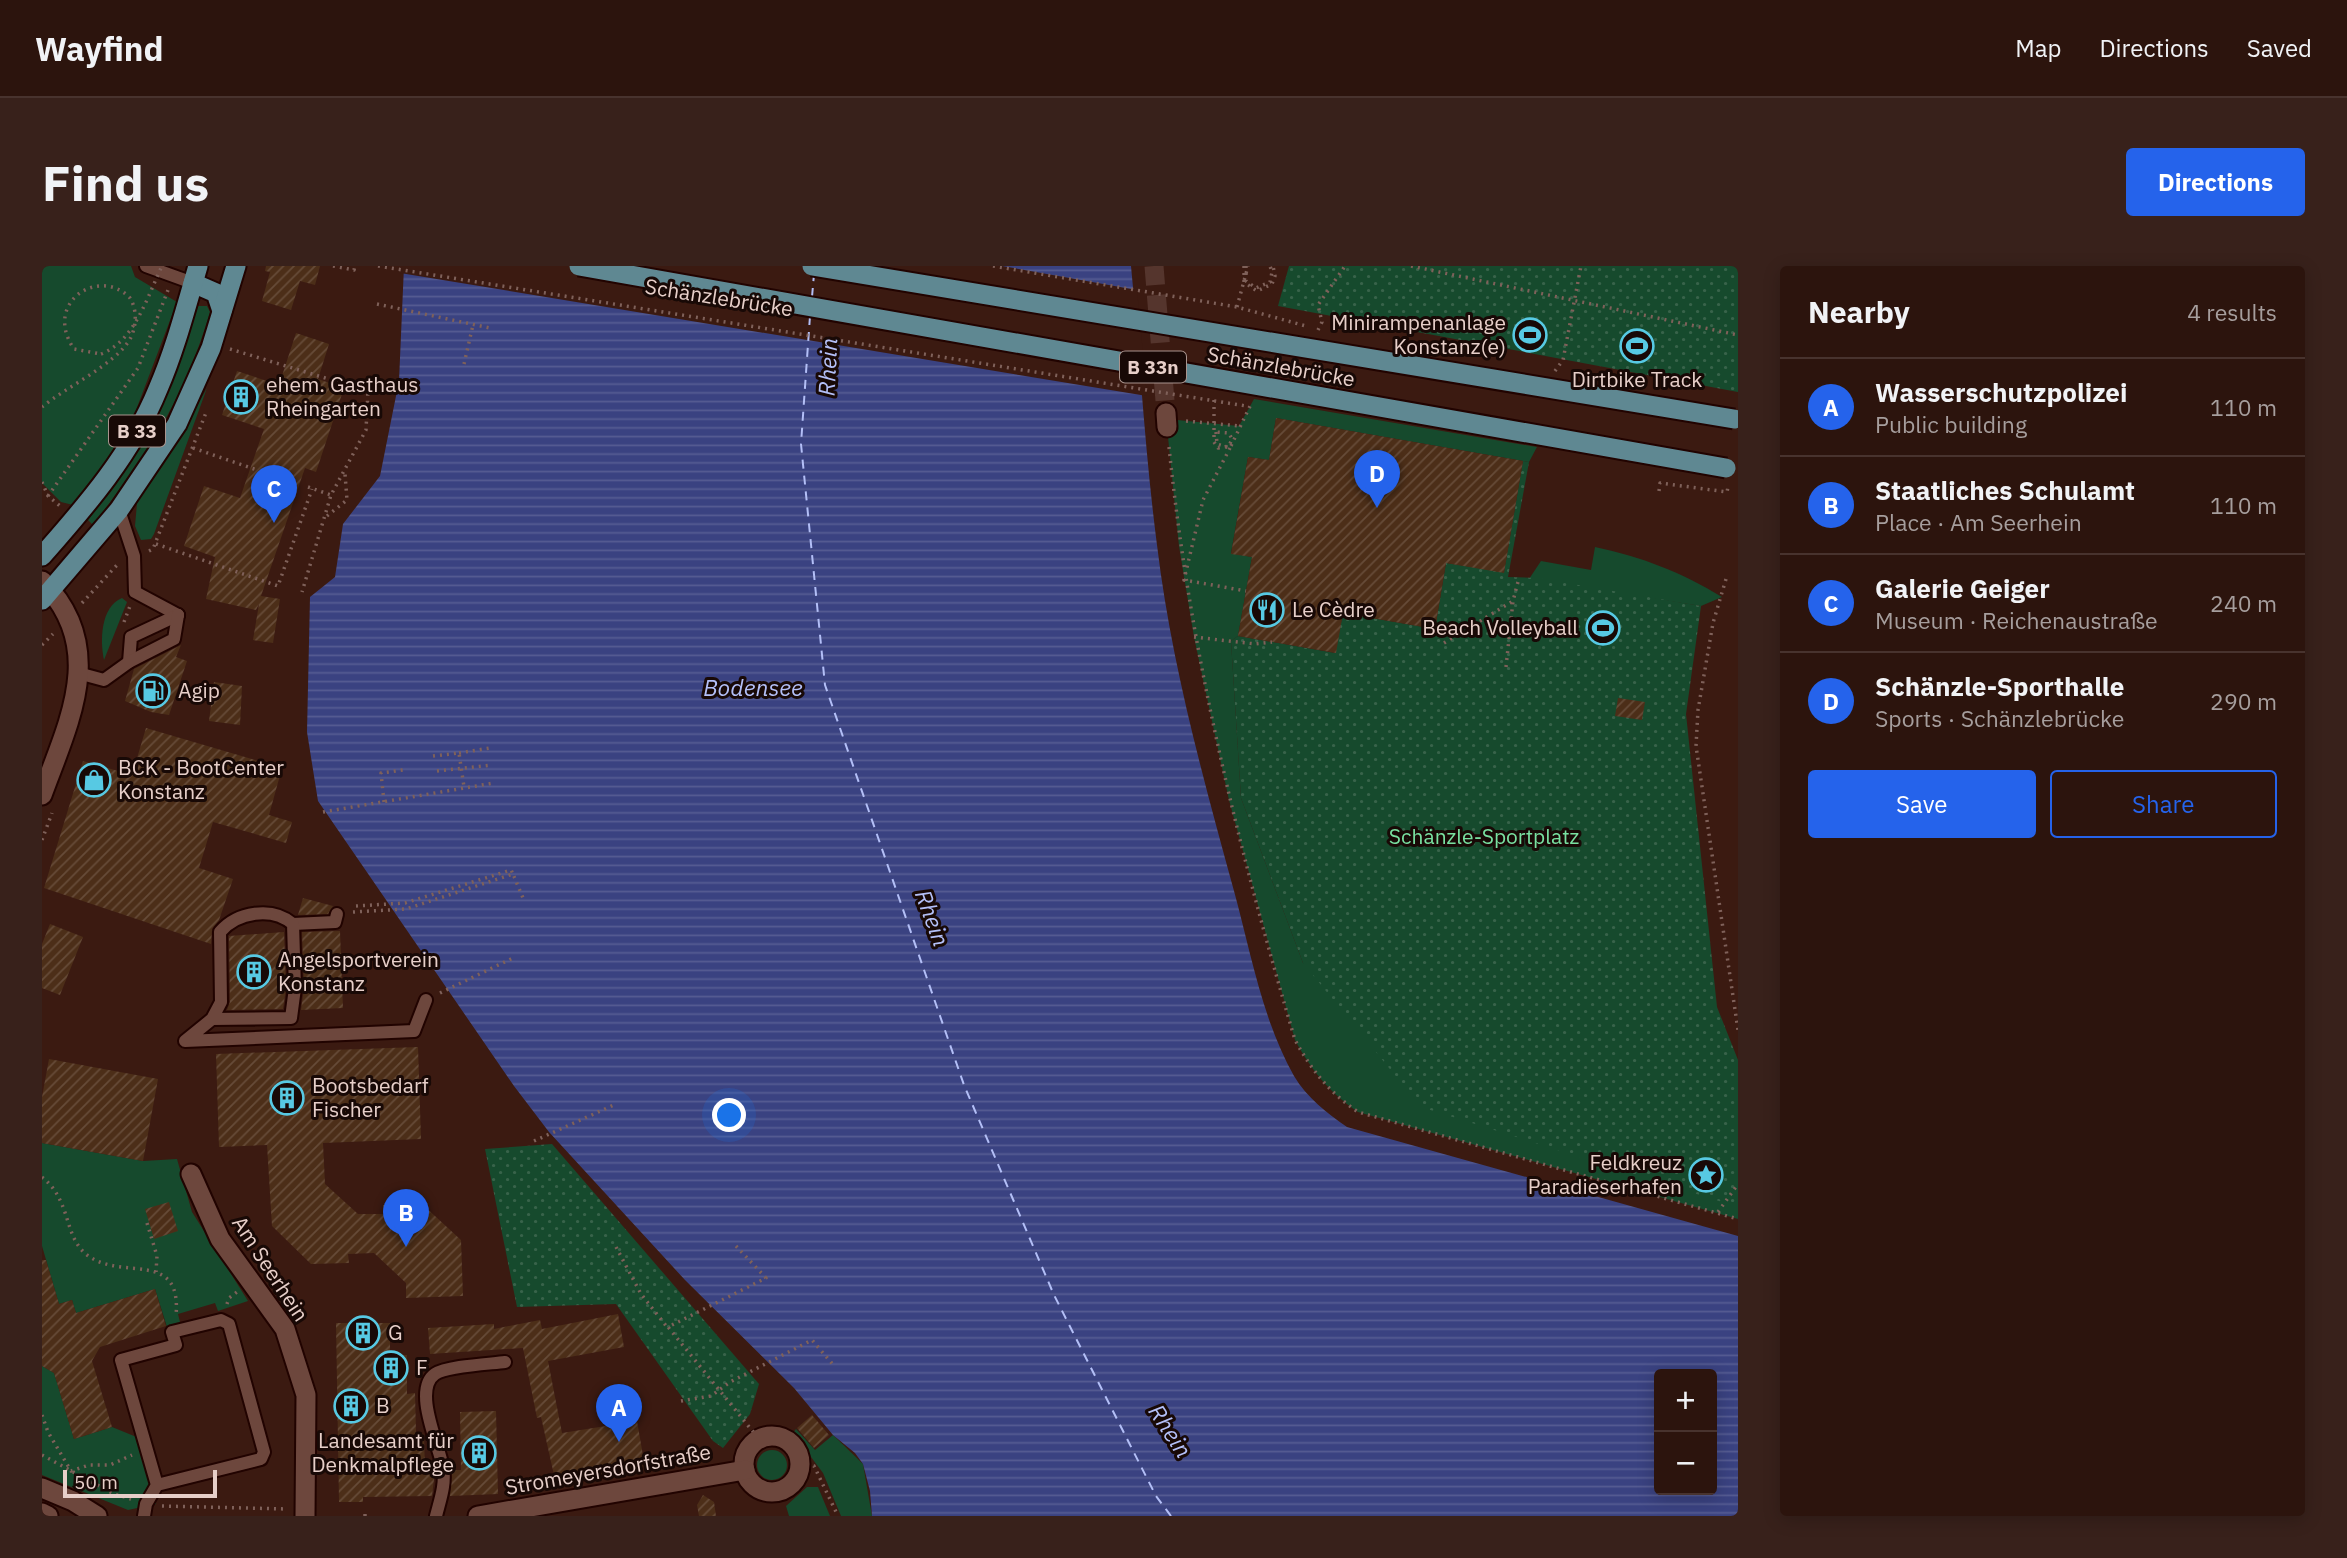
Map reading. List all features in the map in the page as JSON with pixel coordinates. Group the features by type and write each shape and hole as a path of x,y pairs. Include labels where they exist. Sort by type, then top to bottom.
{"main road":[{"name":"B 33","path":"45,591 119,510 182,414 206,360 236,266"},
{"name":"Schänzlebrücke","path":"579,266 1731,475"},
{"name":"Schänzlebrücke","path":"812,266 1736,419"},
{"name":"B 33","path":"42,556 103,484 144,420 158,389 195,275"},
{"path":"195,275 216,293 222,311"}],"street":[{"path":"42,795 74,708 78,673 78,639 74,626 45,591"},
{"name":"Am Seerhein","path":"191,1174 220,1240 285,1329 306,1395 305,1516"},
{"path":"777,1436 793,1445 800,1462 795,1480 780,1490 762,1490 748,1479 745,1470 747,1452 759,1439 777,1436"},
{"name":"Stromeyersdorfstraße","path":"478,1516 745,1470"},
{"path":"42,1488 73,1501 97,1516"},
{"path":"42,1513 48,1516"}],"lane":[{"path":"146,266 174,277 195,275"},
{"path":"119,510 134,556 135,592 178,615"},
{"path":"78,673 104,680 129,662 174,639 178,615"},
{"path":"129,662 131,637 178,615"},
{"path":"337,914 335,922 293,924 284,916 267,913 230,920 220,932 221,1002 212,1019 185,1041 414,1031 426,1000"},
{"path":"212,1019 291,1018 295,988 293,924"},
{"path":"144,1516 146,1504 157,1485 261,1459 264,1452 229,1324 221,1320 172,1332 176,1345 121,1360 157,1485"},
{"path":"436,1516 444,1479 426,1403 429,1382 435,1374 446,1371 505,1362"}],"path":[{"path":"60,334 74,349 101,354 118,347 130,331 162,266"},
{"path":"333,266 354,270 355,266"},
{"name":"Schänzlebrücke","path":"378,266 1261,408"},
{"name":"Schänzlebrücke","path":"993,266 1237,307 1328,332"},
{"path":"1237,307 1246,266"},
{"path":"1246,266 1244,282 1257,291 1272,284 1275,276 1271,266"},
{"path":"1314,338 1322,322 1318,305 1345,266"},
{"path":"1411,266 1738,335"},
{"path":"1574,302 1581,266"},
{"path":"42,482 48,496 138,368 174,277"},
{"path":"42,407 104,365 120,351 134,330 132,301 114,281"},
{"path":"377,304 490,328"},
{"path":"464,363 473,325"},
{"path":"226,348 368,391 366,430 331,495 302,592"},
{"path":"1550,370 1563,372"},
{"path":"1214,400 1214,442 1218,448 1229,446 1232,439 1229,433 1216,432 1217,444 1230,447"},
{"path":"1184,580 1203,500 1240,426 1167,420 1184,580 1229,800 1295,1040 1311,1071 1334,1095 1358,1112 1738,1219"},
{"path":"193,448 257,470"},
{"path":"325,518 347,500 345,471"},
{"path":"1659,491 1661,482 1727,492 1731,475"},
{"path":"156,544 278,586 310,488 331,495"},
{"path":"1506,667 1513,601 1519,578"},
{"path":"1726,579 1713,622 1698,710 1696,746 1738,1030"},
{"path":"1184,580 1246,591"},
{"path":"1444,643 1513,601"},
{"path":"1195,637 1255,644 1272,642"},
{"path":"433,756 490,748"},
{"path":"459,753 464,787"},
{"path":"437,771 492,765"},
{"path":"384,802 381,773 404,770"},
{"path":"323,812 494,783"},
{"path":"356,906 405,903 511,870 523,898"},
{"path":"337,914 406,909 513,874"},
{"path":"426,1000 513,958"},
{"path":"534,1142 616,1104"},
{"path":"42,1177 61,1196 76,1244 88,1256 107,1265 156,1272 172,1284 177,1297 172,1332"},
{"path":"1718,1212 1738,1184"},
{"path":"147,1223 157,1256 156,1272"},
{"path":"667,1327 766,1279 736,1246"},
{"path":"616,1247 641,1294 759,1439"},
{"path":"221,1320 229,1298 251,1283"},
{"path":"681,1401 711,1396 812,1340 835,1367"},
{"path":"42,1415 48,1432 71,1471 89,1465 110,1465 147,1450"},
{"path":"800,1462 814,1466 838,1516"}],"green space":[{"path":"42,266 131,266 135,277 177,302 133,418 102,468 73,505 61,502 42,483"},
{"path":"1289,266 1738,266 1738,392 1278,306"},
{"path":"198,306 207,306 210,312 176,399 147,449 93,525 88,520 125,468 153,419"},
{"path":"207,388 154,534 151,539 141,540 135,526 137,503 169,456"},
{"path":"1254,399 1537,447 1529,462 1276,418 1269,460 1248,457 1231,553 1252,557 1238,636 1231,641 1241,798 1303,963 1738,1124 1738,1219 1358,1112 1330,1089 1301,1051 1295,1040 1229,800 1194,637 1179,546 1167,427 1167,419 1239,426"},
{"name":"Schänzle-Sportplatz","path":"1523,461 1529,462 1508,577 1537,578 1701,606 1686,714 1717,1007 1738,1060 1738,1207 1421,1107 1303,963 1241,798 1231,641 1238,636 1335,653 1343,613 1435,629 1446,563 1504,572"},
{"path":"1595,547 1661,566 1722,597 1701,606 1529,579 1541,561 1591,570"},
{"path":"122,598 127,602 104,660 103,626 109,609"},
{"path":"42,1143 143,1161 177,1159 192,1212 248,1301 218,1311 215,1303 178,1314 182,1330 172,1332 167,1327 155,1289 76,1313 72,1300 59,1304 42,1246"},
{"path":"552,1144 759,1384 750,1414 723,1448 713,1441 616,1304 517,1307 485,1149"},
{"path":"42,1366 54,1373 74,1439 112,1427 139,1438 156,1504 128,1510 42,1475"},
{"path":"796,1429 815,1450 833,1435 863,1464 872,1516 841,1516 823,1473 793,1433"},
{"path":"772,1450 783,1454 787,1465 783,1476 772,1480 761,1476 757,1465 761,1454"},
{"path":"807,1487 818,1487 830,1516 789,1516 786,1506"}],"water":[{"name":"Bodensee","path":"404,266 1131,266 1153,510 1163,589 1179,676 1252,962 1265,1009 1283,1054 1294,1076 1311,1098 1347,1127 1738,1236 1738,1516 872,1516 870,1491 863,1464 855,1453 833,1435 794,1388 685,1280 549,1132 514,1086 318,801 307,732 310,597 335,577 343,524 380,476 399,381"}],"pier":[{"path":"400,266 1002,266 1137,290 1147,396 400,273"}],"building":[{"path":"266,266 320,266 315,285 300,281 291,310 262,301 270,272 265,271"},
{"path":"296,333 329,344 318,379 344,388 316,472 305,468 261,596 280,599 273,643 253,640 259,604 256,610 206,599 215,557 184,546 204,486 240,498 264,429 222,415 237,371 279,385"},
{"path":"1276,418 1523,461 1504,573 1446,563 1435,629 1343,613 1336,653 1238,636 1252,557 1231,554 1248,457 1269,460"},
{"name":"Agip","path":"181,645 176,657 187,661 169,715 151,712 125,701 134,669"},
{"path":"214,682 242,686 240,725 209,721"},
{"path":"1618,698 1645,702 1642,720 1615,716"},
{"path":"146,728 282,768 269,815 292,822 286,843 213,822 199,868 233,879 219,920 212,929 211,944 44,888 83,761 132,775"},
{"path":"303,898 333,906 328,914 298,915"},
{"path":"50,924 83,937 60,995 42,988 42,944"},
{"path":"340,931 343,1008 301,1010 304,988 302,932"},
{"name":"Angelsportverein Konstanz","path":"284,932 286,988 283,1009 227,1010 230,1002 229,936"},
{"path":"418,1047 421,1139 323,1143 325,1184 358,1214 383,1214 383,1205 422,1204 461,1240 463,1296 406,1298 406,1283 374,1253 348,1254 349,1263 311,1264 272,1226 267,1145 219,1147 216,1054"},
{"path":"49,1059 158,1079 143,1161 42,1143 42,1097"},
{"path":"169,1202 178,1231 154,1239 145,1209"},
{"path":"42,1260 46,1260 59,1304 72,1300 76,1313 155,1289 166,1326 100,1347 92,1361 112,1427 74,1439 54,1373 42,1366"},
{"path":"618,1314 624,1347 548,1361 562,1433 637,1421 645,1467 556,1484 541,1417 537,1418 523,1348 430,1354 428,1328 494,1324 494,1329 540,1320 542,1329"},
{"path":"336,1323 390,1323 390,1355 407,1355 407,1394 415,1393 416,1432 424,1434 425,1471 435,1471 432,1496 363,1497 363,1502 339,1502"},
{"name":"Landesamt für Denkmalpflege","path":"496,1411 498,1494 450,1496 452,1470 461,1470 460,1412"},
{"path":"812,1415 829,1435 814,1448 797,1428"},
{"path":"703,1495 714,1502 716,1516 699,1516 697,1505"}],"ferry route":[{"path":"812,297 814,274"},
{"path":"810,316 801,444 825,685 964,1085 1054,1295 1156,1496 1171,1516"}],"tunnel":[{"path":"1154,266 1166,413"}],"place":[{"name":"Minirampenanlage Konstanz(e)","path":"1530,335"},
{"name":"Dirtbike Track","path":"1637,346"},
{"name":"ehem. Gasthaus Rheingarten","path":"241,397"},
{"name":"Schänzle-Sporthalle","path":"1377,508"},
{"name":"Galerie Geiger","path":"274,523"},
{"name":"Le Cèdre","path":"1267,610"},
{"name":"Beach Volleyball","path":"1603,628"},
{"name":"Agip","path":"153,691"},
{"name":"BCK - BootCenter Konstanz","path":"94,780"},
{"name":"Angelsportverein Konstanz","path":"254,972"},
{"name":"Bootsbedarf Fischer","path":"287,1098"},
{"name":"Feldkreuz Paradieserhafen","path":"1706,1175"},
{"name":"Staatliches Schulamt","path":"406,1247"},
{"name":"G","path":"363,1333"},
{"name":"F","path":"391,1368"},
{"name":"B","path":"351,1406"},
{"name":"Wasserschutzpolizei","path":"619,1442"},
{"name":"Landesamt für Denkmalpflege","path":"479,1453"}],"water label":[{"name":"Rhein","path":"828,367"},
{"name":"Rhein","path":"932,918"},
{"name":"Rhein","path":"1170,1431"}]}
